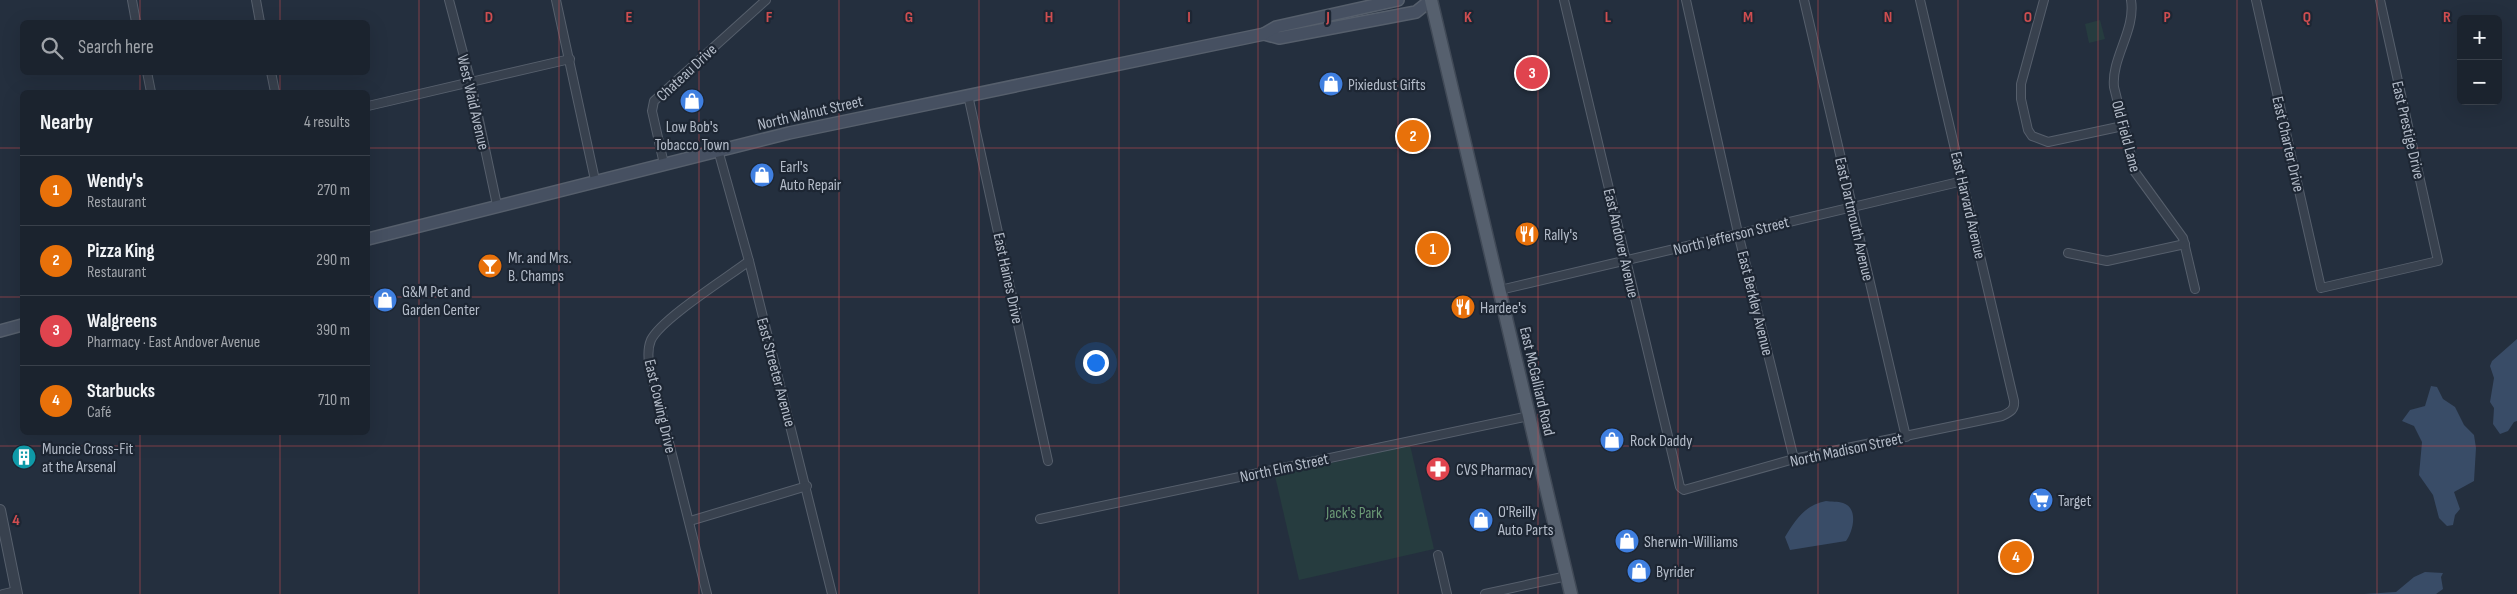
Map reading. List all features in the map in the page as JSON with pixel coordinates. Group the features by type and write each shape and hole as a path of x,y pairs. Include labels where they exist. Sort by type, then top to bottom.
{"main road":[{"name":"North Walnut Street","path":"370,238 595,180 789,133 1264,34 1276,27 1398,0"},
{"name":"North Walnut Street","path":"1264,34 1279,38 1416,12 1431,0"},
{"name":"East McGalliard Road","path":"1431,0 1571,594"},
{"path":"0,331 20,326"}],"street":[{"path":"132,0 136,20"},
{"path":"256,0 260,20"},
{"name":"West Waid Avenue","path":"450,0 497,205"},
{"path":"556,0 595,180"},
{"name":"Chateau Drive","path":"664,164 652,111 654,101 766,0"},
{"name":"East Andover Avenue","path":"1564,0 1680,487"},
{"name":"East Berkley Avenue","path":"1686,0 1738,233 1794,459"},
{"name":"East Dartmouth Avenue","path":"1804,0 1906,437"},
{"name":"East Harvard Avenue","path":"1920,0 2014,401 2013,409"},
{"path":"2044,0 2020,84 2021,99 2028,130 2032,136 2048,142 2123,126"},
{"name":"Old Field Lane","path":"2131,0 2132,16 2114,82 2123,126 2137,177 2179,232 2184,244 2195,290"},
{"name":"East Charter Drive","path":"2256,0 2321,288 2438,261"},
{"name":"East Prestige Drive","path":"2380,0 2438,261"},
{"path":"370,106 570,59"},
{"path":"148,75 151,90"},
{"path":"272,75 275,90"},
{"name":"East Haines Drive","path":"968,95 1048,461"},
{"name":"East Streeter Avenue","path":"718,150 749,261 832,594"},
{"name":"North Jefferson Street","path":"1500,290 1852,205 1963,181"},
{"path":"2068,253 2107,260 2184,244"},
{"name":"East Cowing Drive","path":"706,594 690,521 649,363 648,351 651,340 664,323 749,261"},
{"name":"North Madison Street","path":"1680,487 1684,490 1691,489 1794,459 2002,416 2013,409"},
{"name":"North Elm Street","path":"1040,519 1529,416"},
{"path":"690,521 806,486"},
{"path":"0,510 16,593 3,594"},
{"path":"1438,555 1447,594"},
{"path":"1485,594 1567,576"}],"green space":[{"path":"2100,20 2105,39 2089,43 2085,24"},
{"name":"Jack's Park","path":"1410,445 1434,549 1299,580 1275,476"}],"water":[{"path":"2517,339 2517,421 2514,422 2508,431 2500,434 2493,424 2494,408 2490,402 2494,378 2490,366 2492,361"},
{"path":"2431,386 2437,387 2443,399 2455,407 2464,425 2474,435 2476,448 2474,481 2454,492 2460,509 2455,515 2453,525 2447,526 2439,518 2433,495 2419,475 2422,442 2414,426 2402,421 2410,410 2425,406"},
{"path":"1826,501 1843,503 1851,510 1853,520 1849,537 1846,541 1790,550 1785,537 1793,524 1807,509"},
{"path":"2425,572 2443,573 2441,577 2443,589 2436,594 2364,594 2396,592 2414,577"}],"place":[{"name":"Walgreens","path":"1532,73"},
{"name":"Pixiedust Gifts","path":"1331,84"},
{"name":"Low Bob's Tobacco Town","path":"692,101"},
{"name":"Pizza King","path":"1413,136"},
{"name":"Earl's Auto Repair","path":"762,175"},
{"name":"Rally's","path":"1527,234"},
{"name":"Wendy's","path":"1433,249"},
{"name":"Mr. and Mrs. B. Champs","path":"490,266"},
{"name":"G&M Pet and Garden Center","path":"385,300"},
{"name":"Hardee's","path":"1463,307"},
{"name":"Rock Daddy","path":"1612,440"},
{"name":"Muncie Cross-Fit at the Arsenal","path":"24,457"},
{"name":"CVS Pharmacy","path":"1438,469"},
{"name":"Target","path":"2041,500"},
{"name":"O'Reilly Auto Parts","path":"1481,520"},
{"name":"Sherwin-Williams","path":"1627,541"},
{"name":"Starbucks","path":"2016,557"},
{"name":"Byrider","path":"1639,571"}]}
